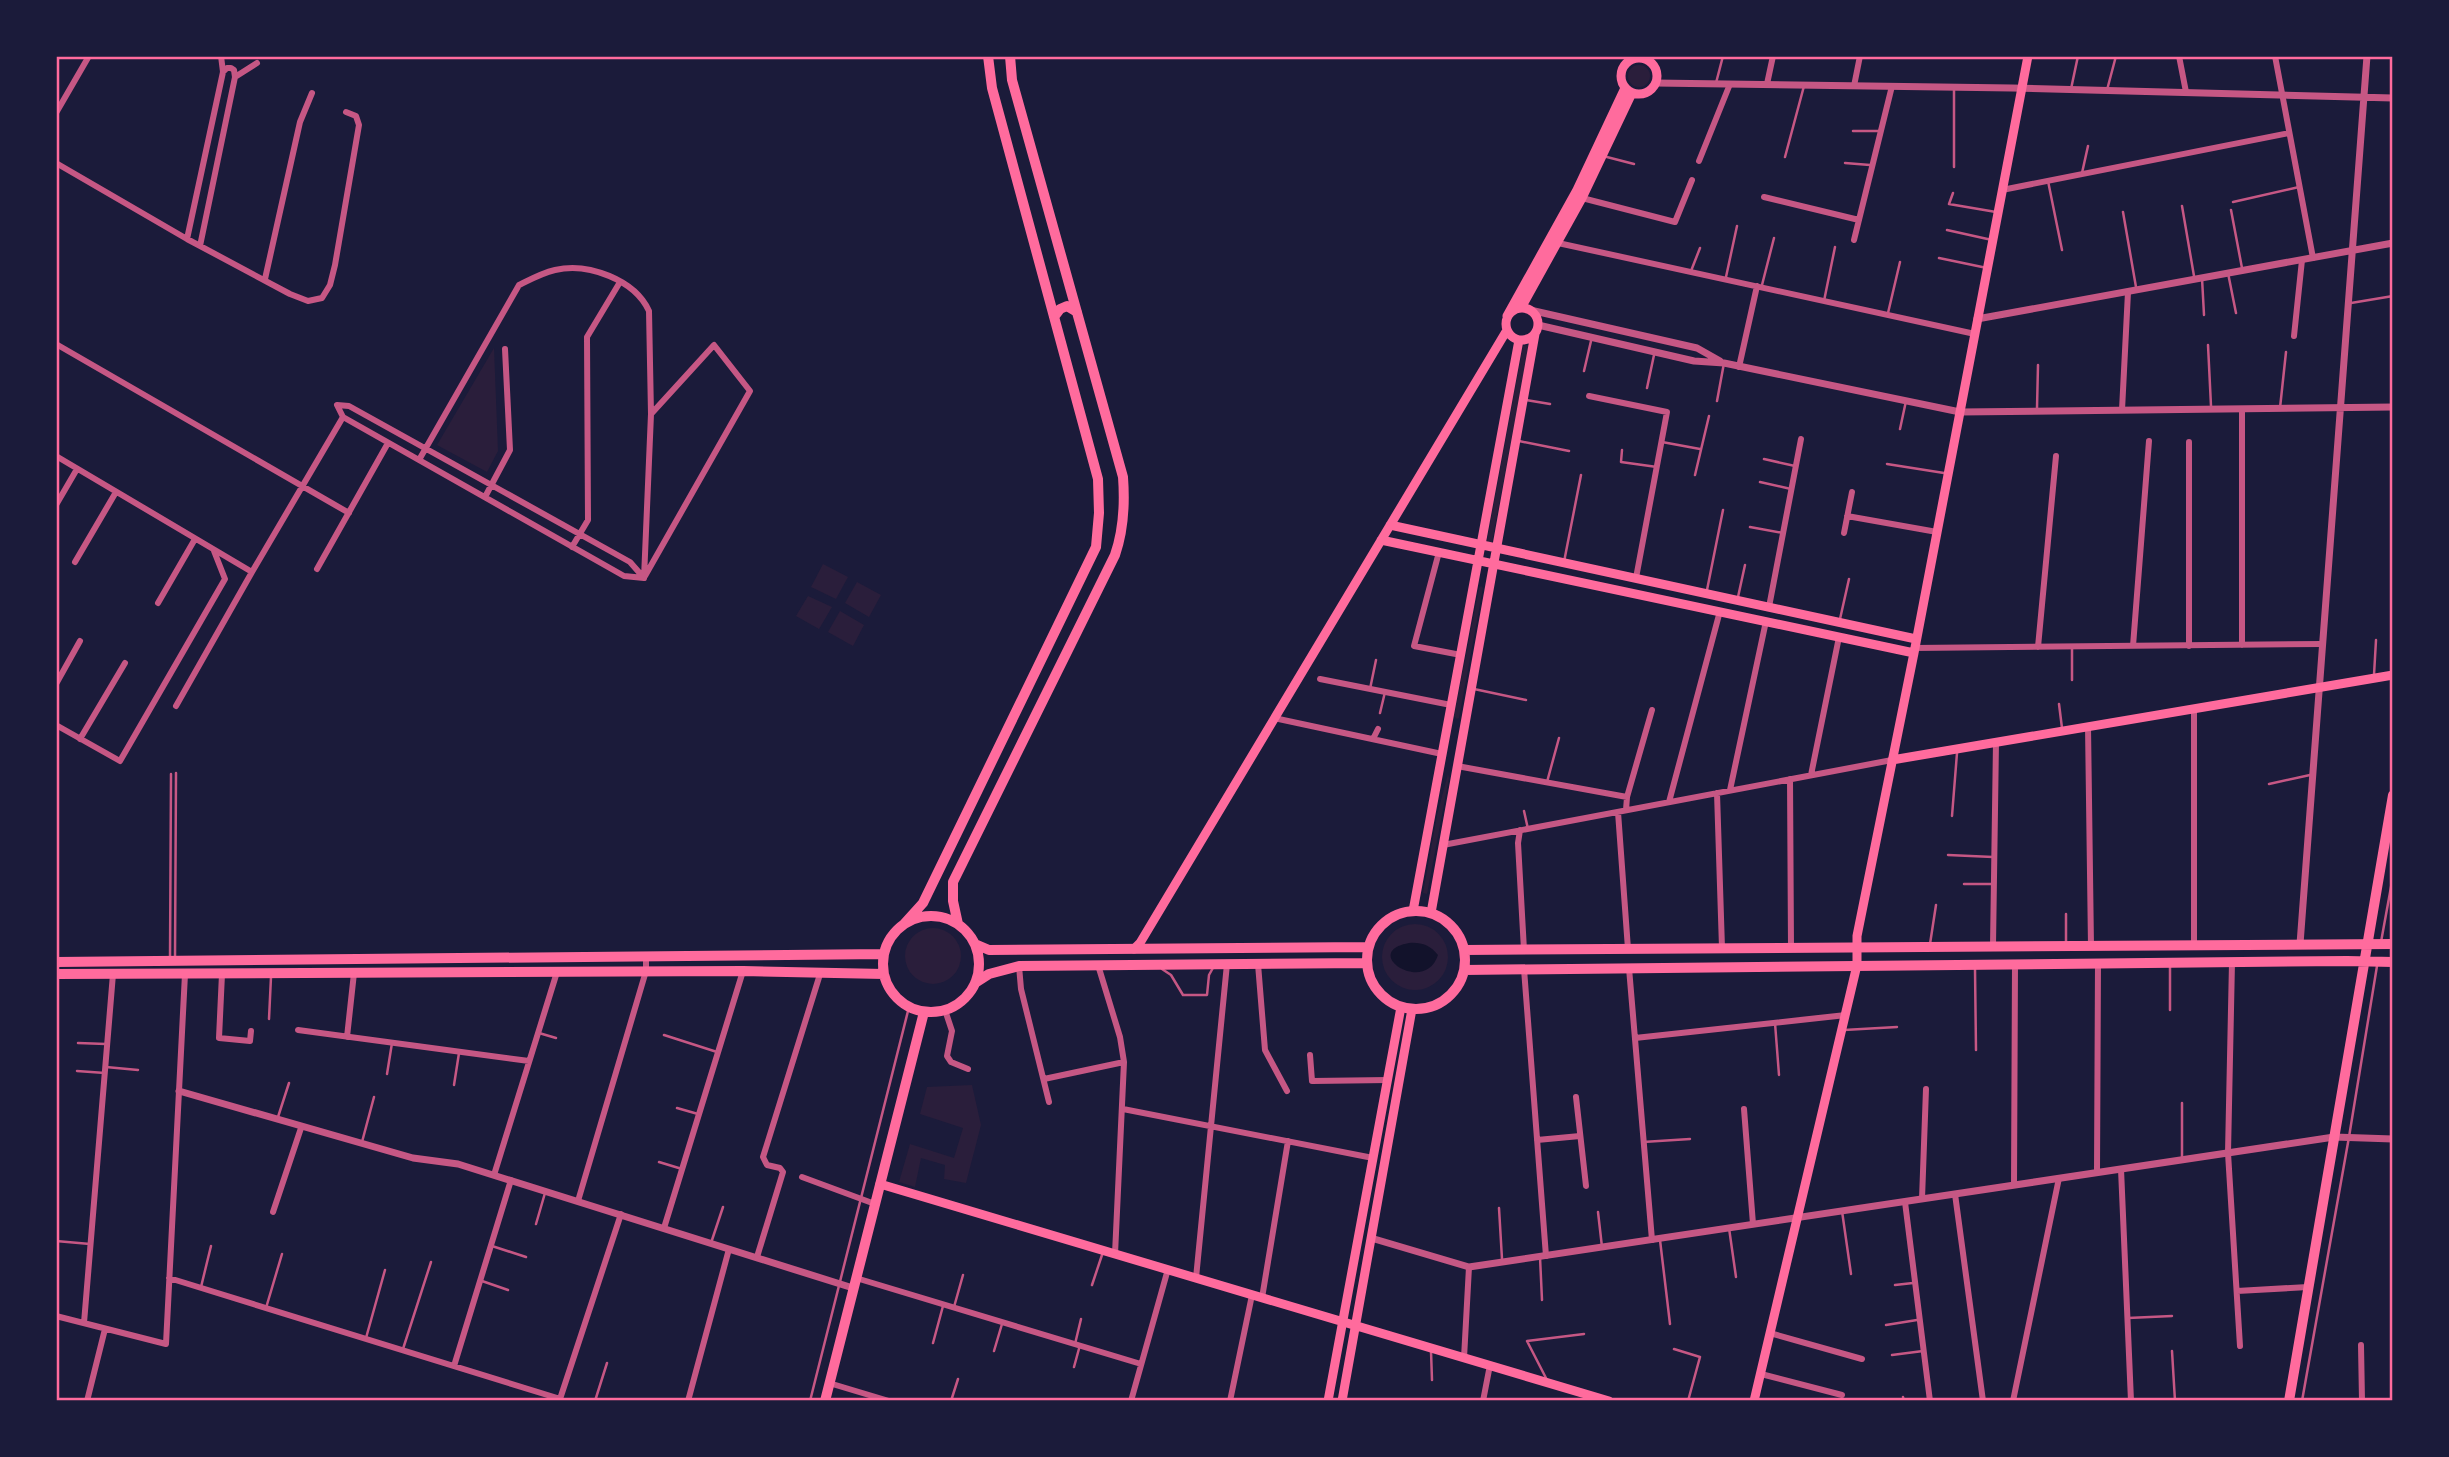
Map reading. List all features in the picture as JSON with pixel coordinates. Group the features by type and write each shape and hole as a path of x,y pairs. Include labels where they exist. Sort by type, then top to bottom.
{"main road":[{"path":"904,924 927,915 943,917 968,932 975,944 979,963 975,982 963,1000 945,1010 924,1012 909,1007 892,993 884,974 884,954 893,934 923,903 1096,547 1100,505 1098,479 992,88 988,56"},
{"path":"958,924 953,901 953,883 1122,536 1123,477 1012,80 1010,56"},
{"path":"1754,1401 1857,965 1857,936 2028,56"},
{"path":"1635,57 1654,61 1657,77 1655,83 1643,94 1629,91 1621,79 1623,68 1635,57"},
{"path":"1525,309 1582,198 1629,91"},
{"path":"1518,340 1511,337 1507,330 1507,316 1629,91"},
{"path":"1054,317 1060,309 1068,306 1077,312"},
{"path":"1431,913 1536,330 1536,316 1525,309 1513,310 1507,316"},
{"path":"1134,949 1507,330"},
{"path":"1495,348 1528,339 1536,330"},
{"path":"1413,911 1518,340"},
{"path":"1390,524 1839,622 1915,646"},
{"path":"1381,540 1839,637 1915,646"},
{"path":"1474,583 1480,579 1489,585"},
{"path":"1892,760 2393,675"},
{"path":"1448,725 1464,728"},
{"path":"2289,1401 2393,795"},
{"path":"1413,911 1431,913 1449,924 1461,940 1464,970 1459,984 1449,997 1428,1008 1407,1008 1388,1001 1377,991 1370,978 1368,947 1378,929 1388,920 1413,911"},
{"path":"975,944 989,950 1368,947"},
{"path":"1464,950 2393,944"},
{"path":"56,962 884,954"},
{"path":"1464,970 2393,962"},
{"path":"975,982 989,974 1019,967 1367,963"},
{"path":"56,974 821,971 884,974"},
{"path":"1328,1401 1388,1080 1407,1008"},
{"path":"1342,1401 1407,1008"},
{"path":"825,1401 924,1012"},
{"path":"880,1184 1609,1401"},
{"path":"1359,1234 1371,1238"}],"street":[{"path":"56,113 89,56"},
{"path":"187,239 223,72 221,56"},
{"path":"1767,84 1773,56"},
{"path":"1854,86 1860,56"},
{"path":"2179,56 2186,92"},
{"path":"2275,56 2313,258"},
{"path":"2300,944 2367,56"},
{"path":"234,77 257,64"},
{"path":"200,246 234,77 234,70 231,68 223,72"},
{"path":"1655,83 2022,88 2393,98"},
{"path":"1699,161 1730,84"},
{"path":"1854,240 1892,86"},
{"path":"265,279 300,122 312,93"},
{"path":"56,163 187,239 308,301 323,298 330,285 359,125 356,116 346,112"},
{"path":"2002,190 2289,132"},
{"path":"1582,198 1675,222 1692,180"},
{"path":"1764,197 1859,220"},
{"path":"1558,243 1975,334"},
{"path":"1978,319 2393,243"},
{"path":"2294,336 2302,260"},
{"path":"419,460 519,285 556,269 574,268 590,270 620,282 644,300 649,311 651,414 645,578"},
{"path":"572,547 588,520 587,337 620,282"},
{"path":"1739,366 1759,287"},
{"path":"2122,410 2133,291"},
{"path":"1525,309 1697,348 1724,363"},
{"path":"1536,330 1592,337 1694,360 1724,363 1959,412 2393,407"},
{"path":"56,344 348,513"},
{"path":"645,578 750,391 714,345 651,414"},
{"path":"485,498 510,450 505,349"},
{"path":"1589,396 1667,412 1636,578"},
{"path":"337,405 349,406 631,562 645,578 624,576 572,547 343,417 337,405"},
{"path":"2242,409 2242,645"},
{"path":"176,706 343,417"},
{"path":"1730,790 1801,439"},
{"path":"2133,646 2149,441"},
{"path":"2189,442 2189,646"},
{"path":"317,569 388,443"},
{"path":"56,456 252,572"},
{"path":"2038,647 2056,456"},
{"path":"56,505 77,469"},
{"path":"75,562 116,492"},
{"path":"1844,533 1852,492"},
{"path":"1847,516 1937,532"},
{"path":"158,603 195,539"},
{"path":"56,724 120,761 225,579 213,550"},
{"path":"1439,552 1414,646 1461,654"},
{"path":"1669,802 1720,611"},
{"path":"1811,775 1839,637"},
{"path":"56,684 80,641"},
{"path":"1915,646 2322,645"},
{"path":"80,739 125,663"},
{"path":"1320,679 1451,705"},
{"path":"2193,945 2194,709"},
{"path":"1628,949 1622,811 1652,710"},
{"path":"1274,718 1442,754"},
{"path":"2088,726 2091,946"},
{"path":"1373,739 1378,729"},
{"path":"1993,947 1996,742"},
{"path":"1443,845 1892,760"},
{"path":"1457,765 1627,797"},
{"path":"1790,779 1791,948"},
{"path":"1717,793 1722,948"},
{"path":"1520,830 1518,843 1524,950"},
{"path":"578,1201 646,971 646,957"},
{"path":"2232,962 2228,1153 2240,1346"},
{"path":"2097,1172 2098,963"},
{"path":"1196,1278 1221,964"},
{"path":"1258,964 1265,1050 1287,1091"},
{"path":"2014,1185 2015,964"},
{"path":"1098,965 1120,1037 1124,1062 1115,1254"},
{"path":"1019,967 1021,989 1049,1102"},
{"path":"1629,968 1643,1142 1655,1239"},
{"path":"1524,969 1543,1256"},
{"path":"664,1228 743,971"},
{"path":"757,1258 783,1172 780,1168 767,1165 763,1157 821,971"},
{"path":"494,1175 557,972"},
{"path":"347,1037 354,973"},
{"path":"84,1323 113,974"},
{"path":"56,1316 166,1344 185,974"},
{"path":"222,974 219,1038 250,1041 251,1031"},
{"path":"945,1010 952,1031 947,1056 951,1062 968,1069"},
{"path":"1635,1038 1846,1015"},
{"path":"298,1030 529,1061"},
{"path":"1310,1055 1312,1081 1388,1080"},
{"path":"1044,1079 1124,1062"},
{"path":"1922,1199 1926,1089"},
{"path":"179,1091 301,1128 414,1158 458,1164 839,1284 855,1283 944,1304 1141,1364"},
{"path":"1576,1097 1586,1186"},
{"path":"1123,1109 1373,1158"},
{"path":"1744,1109 1753,1224"},
{"path":"273,1212 301,1128"},
{"path":"1537,1140 1580,1136"},
{"path":"1371,1238 1469,1267 2334,1137 2393,1139"},
{"path":"1230,1401 1257,1296 1288,1141"},
{"path":"2121,1169 2131,1401"},
{"path":"803,1177 875,1204"},
{"path":"2014,1401 2059,1178"},
{"path":"454,1366 511,1180"},
{"path":"1955,1194 1983,1401"},
{"path":"1905,1202 1930,1401"},
{"path":"169,1279 563,1400 621,1214"},
{"path":"688,1401 729,1248"},
{"path":"1464,1358 1469,1267"},
{"path":"1131,1401 1168,1269"},
{"path":"2236,1291 2308,1287"},
{"path":"87,1401 105,1329"},
{"path":"1770,1333 1862,1359"},
{"path":"2361,1345 2362,1401"},
{"path":"1483,1401 1490,1365"},
{"path":"1761,1374 1842,1395"},
{"path":"829,1384 889,1401"}],"lane":[{"path":"1716,83 1723,56"},
{"path":"2071,89 2078,56"},
{"path":"2107,90 2116,56"},
{"path":"1784,157 1805,85"},
{"path":"1954,87 1954,167"},
{"path":"1853,131 1882,131"},
{"path":"2081,174 2088,146"},
{"path":"1602,156 1634,164"},
{"path":"1845,163 1873,165"},
{"path":"2048,181 2062,250"},
{"path":"2233,202 2299,187"},
{"path":"1953,193 1949,204 1998,212"},
{"path":"2182,206 2199,279 2204,315"},
{"path":"2231,209 2242,271"},
{"path":"2123,212 2133,291"},
{"path":"1725,279 1737,226"},
{"path":"1947,230 1993,240"},
{"path":"1759,287 1774,238"},
{"path":"1691,272 1700,247"},
{"path":"1824,301 1835,247"},
{"path":"1939,258 1987,268"},
{"path":"1887,315 1900,262"},
{"path":"2228,274 2236,313"},
{"path":"2348,304 2393,296"},
{"path":"1584,370 1592,337"},
{"path":"2208,345 2211,409"},
{"path":"1647,388 1655,352"},
{"path":"2280,408 2286,352"},
{"path":"1717,401 1724,363"},
{"path":"2037,411 2038,365"},
{"path":"1523,400 1550,404"},
{"path":"1900,429 1906,401"},
{"path":"1695,475 1709,416"},
{"path":"1516,441 1569,451"},
{"path":"1661,442 1701,450"},
{"path":"1622,450 1620,462 1657,467"},
{"path":"1764,459 1796,467"},
{"path":"1887,464 1948,474"},
{"path":"1564,562 1581,475"},
{"path":"1759,482 1791,489"},
{"path":"1706,593 1723,510"},
{"path":"1750,527 1783,533"},
{"path":"1737,600 1745,565"},
{"path":"1839,622 1849,579"},
{"path":"2374,678 2376,640"},
{"path":"2072,680 2073,646"},
{"path":"1370,689 1376,660"},
{"path":"1471,689 1526,700"},
{"path":"1380,713 1385,692"},
{"path":"2059,704 2062,731"},
{"path":"1547,782 1559,737"},
{"path":"1952,816 1958,748"},
{"path":"171,774 173,961"},
{"path":"173,961 176,774"},
{"path":"2269,784 2313,774"},
{"path":"1524,811 1528,829"},
{"path":"1948,855 1994,857"},
{"path":"2302,1401 2393,876"},
{"path":"1964,884 1993,884"},
{"path":"1930,947 1936,905"},
{"path":"2066,914 2066,946"},
{"path":"2170,962 2170,1010"},
{"path":"1156,965 1171,975 1183,995 1207,995 1209,975 1221,964"},
{"path":"1975,964 1976,1050"},
{"path":"269,1019 271,973"},
{"path":"810,1401 909,1007"},
{"path":"1775,1023 1779,1075"},
{"path":"1842,1031 1897,1027"},
{"path":"538,1032 556,1038"},
{"path":"664,1035 718,1052"},
{"path":"78,1043 107,1044"},
{"path":"387,1074 392,1043"},
{"path":"454,1085 459,1052"},
{"path":"77,1071 138,1070"},
{"path":"277,1121 289,1083"},
{"path":"362,1144 374,1097"},
{"path":"2182,1103 2182,1160"},
{"path":"677,1108 699,1114"},
{"path":"1643,1142 1690,1139"},
{"path":"659,1162 682,1169"},
{"path":"536,1224 546,1191"},
{"path":"711,1243 723,1206"},
{"path":"1499,1208 1502,1262"},
{"path":"1842,1211 1851,1274"},
{"path":"1598,1212 1602,1247"},
{"path":"1729,1228 1736,1277"},
{"path":"1655,1239 1670,1324"},
{"path":"56,1241 90,1244"},
{"path":"491,1245 526,1257"},
{"path":"201,1288 211,1246"},
{"path":"1092,1285 1104,1250"},
{"path":"266,1308 282,1254"},
{"path":"1542,1300 1543,1256"},
{"path":"403,1350 431,1262"},
{"path":"365,1339 385,1270"},
{"path":"954,1307 963,1275"},
{"path":"481,1280 508,1290"},
{"path":"1895,1284 1915,1282"},
{"path":"933,1343 944,1304"},
{"path":"2128,1318 2172,1316"},
{"path":"1074,1367 1081,1319"},
{"path":"1886,1325 1920,1320"},
{"path":"994,1352 1003,1322"},
{"path":"1549,1383 1527,1341 1584,1334"},
{"path":"1431,1348 1432,1380"},
{"path":"1674,1349 1700,1357 1688,1401"},
{"path":"1892,1355 1923,1350"},
{"path":"2172,1351 2175,1401"},
{"path":"595,1401 607,1363"},
{"path":"951,1401 958,1379"}],"shaded area":[{"path":"1639,65 1647,68 1650,76 1647,84 1639,87 1631,84 1628,76 1631,68"},
{"path":"1529,345 1492,542 1489,543 1487,541 1523,346"},
{"path":"494,348 498,451 487,472 437,445"},
{"path":"823,564 848,577 836,599 811,587"},
{"path":"857,582 881,595 869,617 845,603"},
{"path":"1481,586 1483,588 1457,719 1454,716"},
{"path":"808,596 832,607 819,629 796,616"},
{"path":"840,611 864,625 853,646 828,632"},
{"path":"1448,774 1427,894 1423,893 1437,815"},
{"path":"1409,924 1421,924 1439,933 1446,944 1446,970 1439,981 1428,988 1409,990 1396,985 1387,976 1382,963 1382,951 1387,938 1396,929"},
{"path":"933,928 944,930 953,936 959,945 959,967 953,976 944,982 933,984 922,982 913,976 907,967 905,956 907,945 913,936 922,930"},
{"path":"1409,943 1425,945 1438,955 1431,967 1421,972 1410,972 1393,962 1391,954 1395,948"},
{"path":"972,1085 981,1125 966,1183 944,1179 945,1165 921,1158 915,1187 899,1182 910,1144 954,1158 963,1128 920,1114 927,1087"}]}
